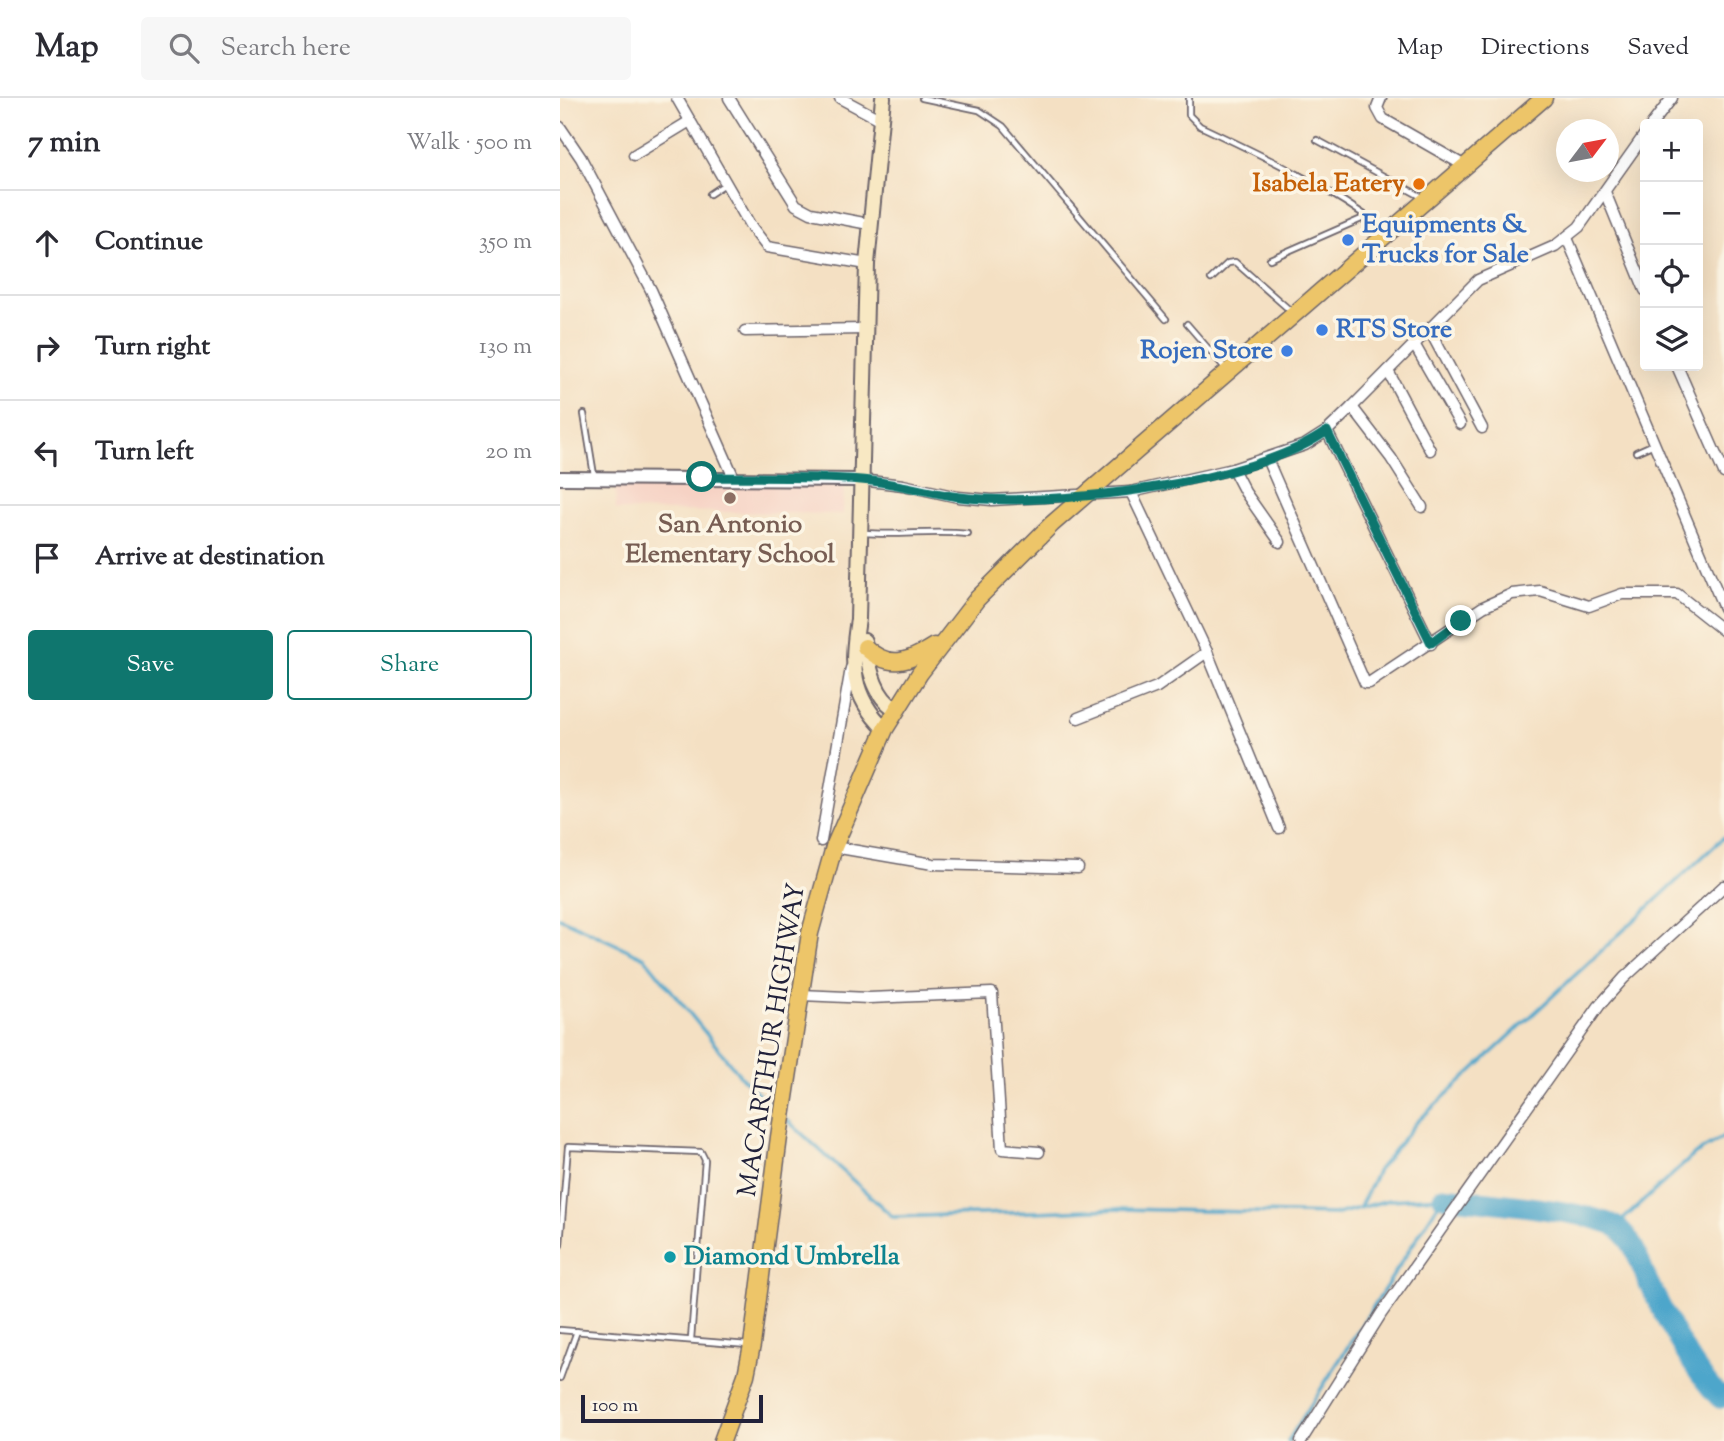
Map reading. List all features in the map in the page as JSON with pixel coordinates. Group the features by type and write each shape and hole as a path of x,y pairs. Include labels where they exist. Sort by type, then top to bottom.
{"highway":[{"name":"MACARTHUR HIGHWAY","path":"722,1441 746,1375 752,1345 779,1137 810,933 827,844 896,709 942,642 1013,562 1293,313 1544,98"},
{"path":"865,647 885,661 900,663 912,660 942,642"}],"main road":[{"path":"883,98 869,224 858,620 852,664 864,702 872,716 885,729"},
{"path":"858,620 874,681 889,705 896,709"}],"street":[{"path":"677,98 760,240 767,247 867,264"},
{"path":"729,98 796,205 811,213 869,224"},
{"path":"840,98 881,120"},
{"path":"1381,98 1377,108 1383,119 1465,166"},
{"path":"1656,119 1672,98"},
{"path":"634,155 690,121"},
{"path":"560,127 581,158 620,229 722,445 734,478"},
{"path":"560,478 861,480 903,485 958,497 992,500 1131,492 1267,459 1305,445 1327,431 1478,280 1567,238 1605,192 1640,141"},
{"path":"1605,192 1640,278"},
{"path":"1567,238 1724,608"},
{"path":"745,331 864,329"},
{"path":"1429,329 1482,428"},
{"path":"1414,344 1460,424"},
{"path":"1388,371 1430,450"},
{"path":"1679,371 1724,474"},
{"path":"1352,407 1378,439 1422,507"},
{"path":"1327,431 1431,643"},
{"path":"1267,459 1365,683 1369,683 1493,601 1527,591 1556,594 1590,606 1622,594 1676,594 1684,597 1724,631"},
{"path":"1233,469 1245,492 1280,542"},
{"path":"1131,492 1207,652 1279,828"},
{"path":"1078,718 1157,687 1207,652"},
{"path":"852,664 827,844 933,864 1078,869"},
{"path":"1300,1441 1381,1314 1611,992 1724,886"},
{"path":"801,995 869,998 992,993 1002,1149 1039,1152"}],"lane":[{"path":"922,98 979,110 1003,126 1166,319"},
{"path":"1189,98 1189,115 1200,126 1301,174 1387,232"},
{"path":"1317,140 1425,199"},
{"path":"710,194 726,183"},
{"path":"1270,259 1367,216"},
{"path":"1212,279 1230,262 1235,262 1293,313"},
{"path":"1187,324 1227,371"},
{"path":"584,414 595,477"},
{"path":"1636,452 1654,444"},
{"path":"860,533 896,536 936,530 968,534"},
{"path":"560,1245 568,1147 701,1152 705,1160 691,1339"},
{"path":"560,1329 752,1345"},
{"path":"560,1378 577,1331"}],"shaded area":[{"name":"San Antonio Elementary School","path":"615,480 844,486 843,514 616,510"}],"waterway":[{"path":"1360,1207 1378,1170 1417,1122 1724,837"},
{"path":"560,918 645,958 742,1078 779,1113"},
{"path":"787,1120 893,1217 1121,1209 1337,1214 1389,1200 1443,1197"},
{"path":"1616,1226 1695,1154 1724,1137"},
{"path":"1288,1441 1443,1197"},
{"path":"1443,1197 1562,1212 1606,1222 1618,1228 1633,1246 1649,1284 1689,1358 1720,1398 1724,1396"}],"place":[{"name":"Isabela Eatery","path":"1419,184"},
{"name":"Equipments & Trucks for Sale","path":"1348,240"},
{"name":"RTS Store","path":"1322,330"},
{"name":"Rojen Store","path":"1287,351"},
{"name":"San Antonio Elementary School","path":"730,498"},
{"name":"Diamond Umbrella","path":"670,1257"}],"route":[{"path":"702,477 861,480 926,489 958,497 992,500 1131,492 1157,488 1267,459 1305,445 1327,431 1431,643 1461,621"}]}
